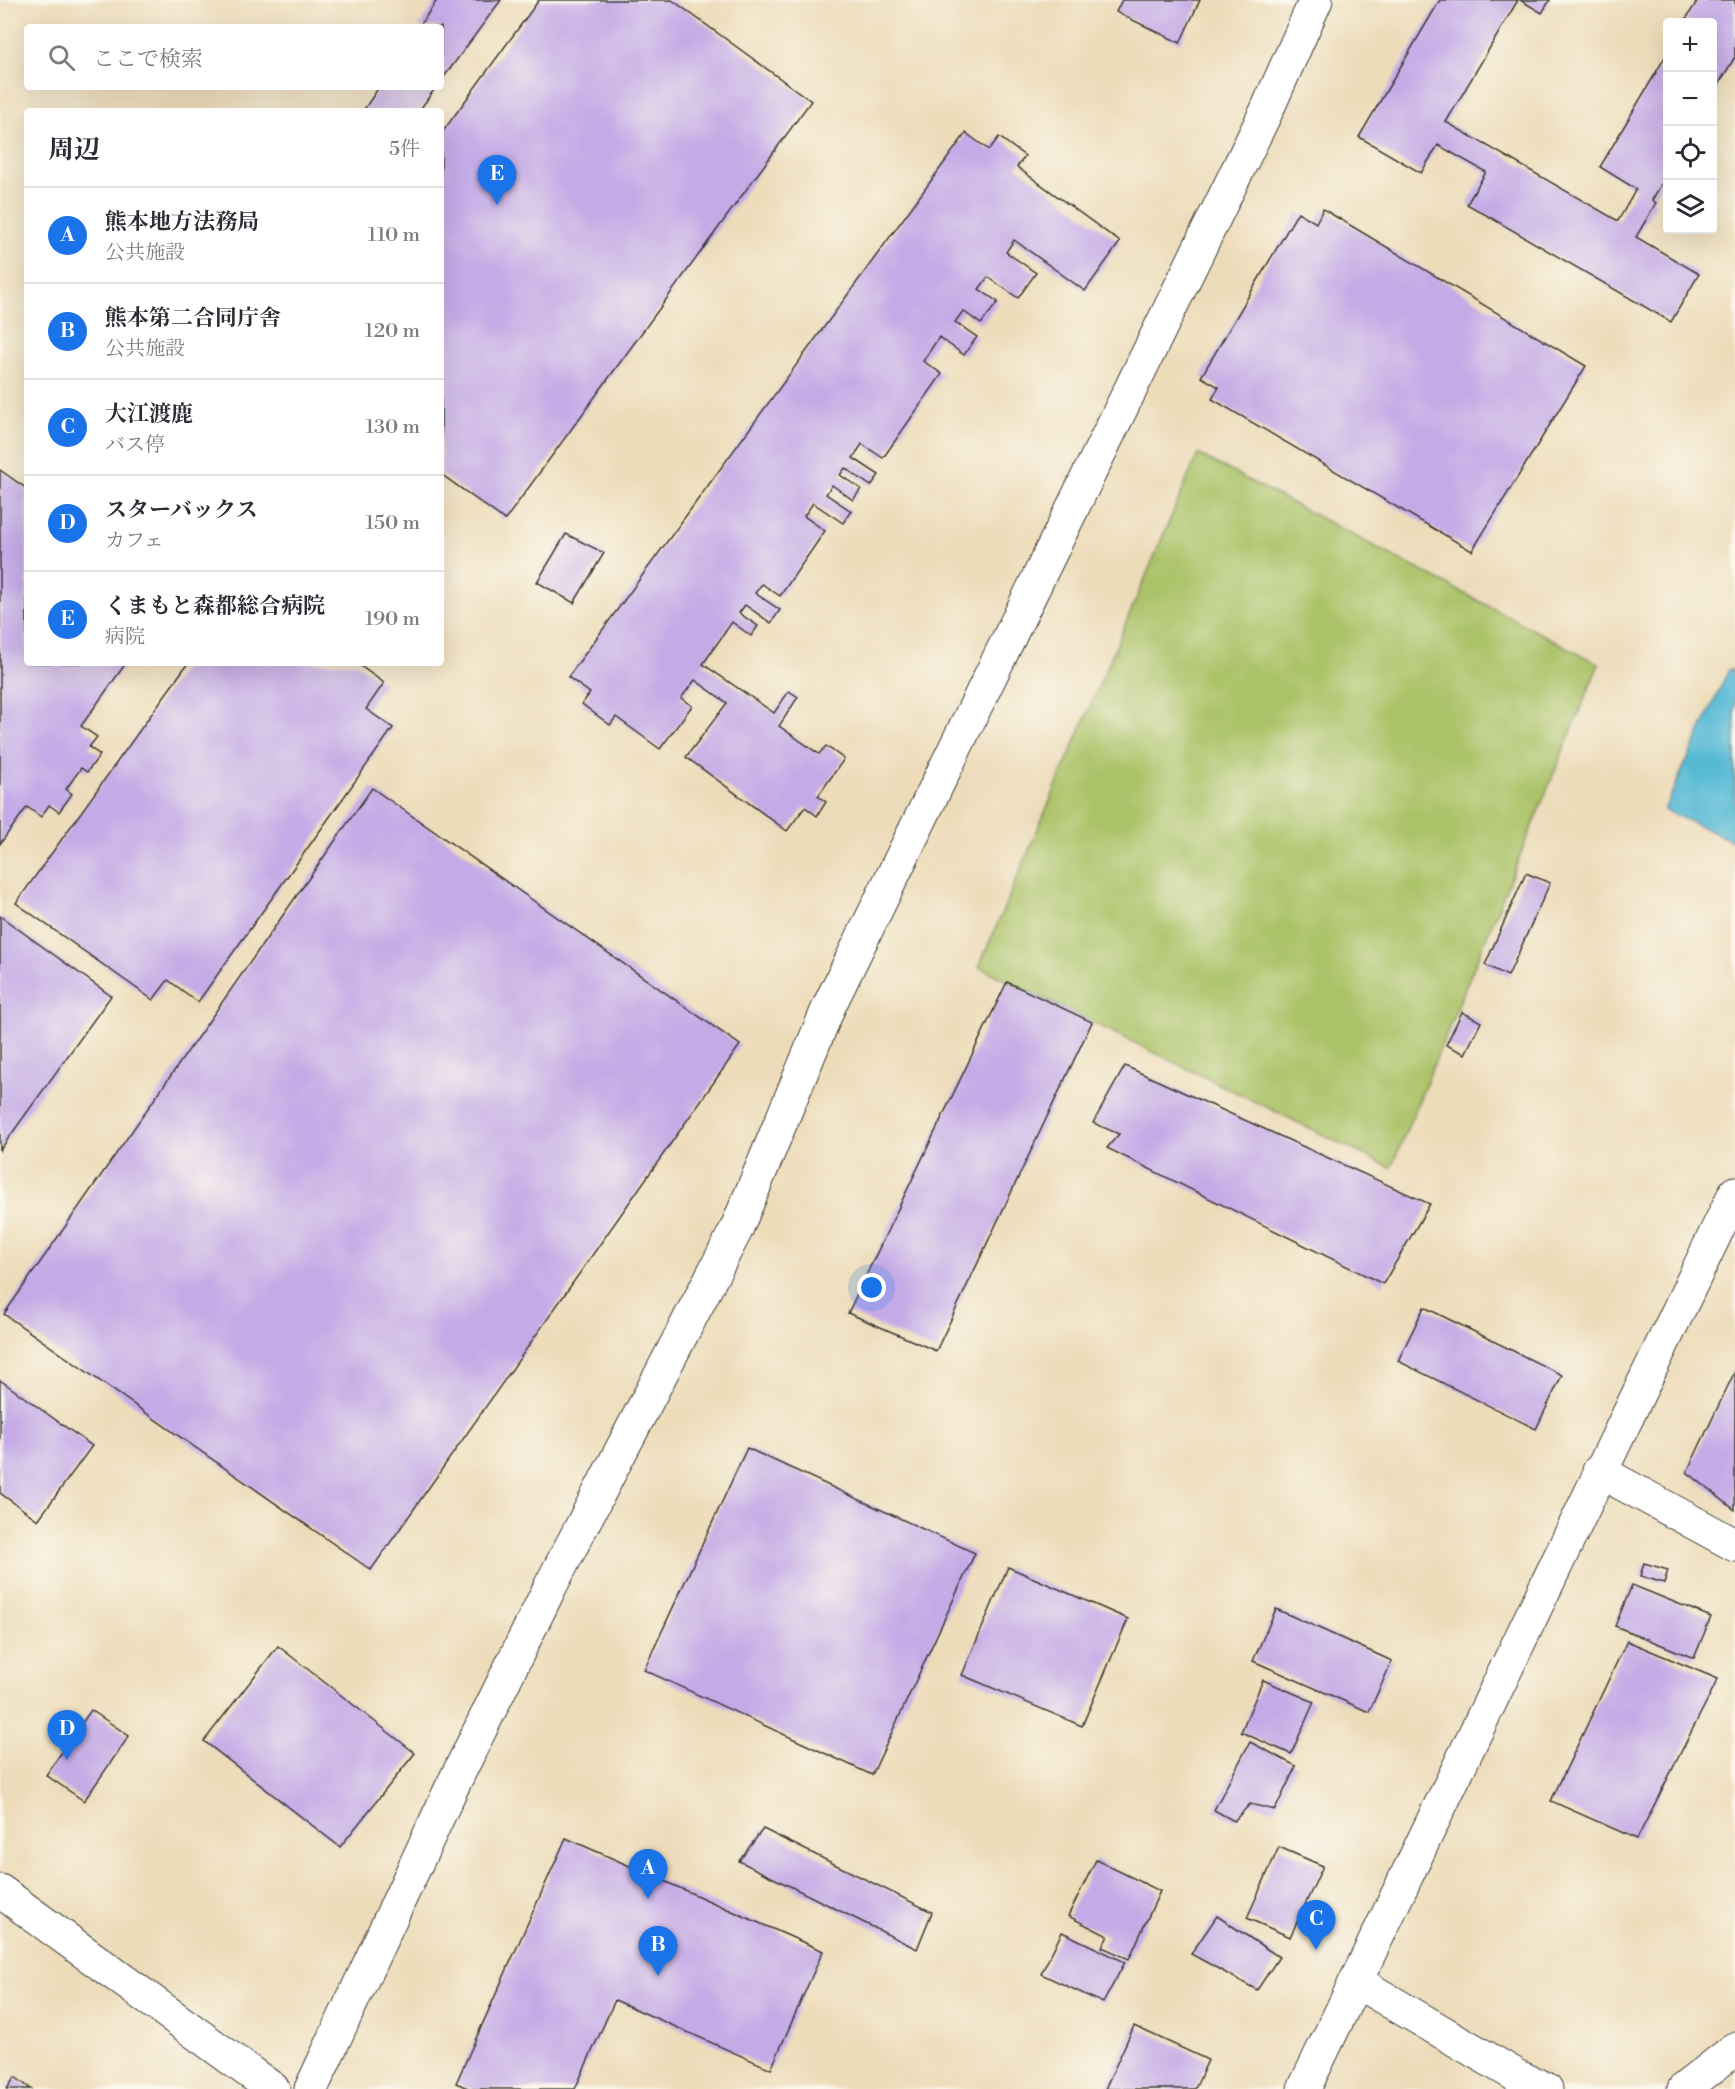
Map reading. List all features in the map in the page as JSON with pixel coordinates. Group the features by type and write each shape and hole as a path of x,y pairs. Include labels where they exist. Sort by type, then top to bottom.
{"street":[{"path":"311,2089 445,1802 551,1585 736,1230 830,1004 1250,144 1316,0"},
{"path":"1304,2089 1599,1471 1735,1193"},
{"path":"1599,1471 1735,1545"},
{"path":"0,1891 273,2089"},
{"path":"1357,1982 1519,2077 1546,2089"},
{"path":"1684,2089 1735,2049"}],"green space":[{"path":"1198,454 1599,664 1391,1168 979,967"}],"water":[{"path":"1729,669 1735,672 1735,842 1664,810"}],"building":[{"path":"437,0 501,0 444,77 444,24 421,24"},
{"path":"539,0 672,0 811,101 505,520 444,476 444,130"},
{"path":"1122,0 1200,0 1180,43 1116,12"},
{"path":"1440,0 1518,0 1446,122 1618,221 1636,189 1600,167 1663,60 1663,181 1652,200 1656,203 1636,237 1699,274 1671,322 1467,204 1486,172 1438,145 1421,173 1359,137"},
{"path":"1520,0 1550,0 1542,13"},
{"path":"1698,0 1735,0 1735,57 1717,87 1717,18 1687,18"},
{"path":"377,90 434,90 421,108 365,108"},
{"path":"966,133 989,150 999,137 1025,156 1017,167 1120,242 1085,291 1014,240 1006,252 1036,273 1018,298 988,277 979,289 998,302 981,324 963,311 955,322 977,337 964,355 939,337 923,361 942,374 883,458 862,444 853,458 879,475 871,486 845,468 840,475 861,489 853,500 832,485 826,494 851,511 843,523 813,503 804,516 825,531 780,596 762,584 755,593 780,610 771,623 745,605 739,613 758,626 751,636 732,622 703,664 774,713 789,691 798,697 779,726 819,754 826,746 844,759 818,796 826,802 817,816 805,807 787,831 686,757 727,703 695,680 681,698 692,706 660,749 616,717 610,725 582,704 590,693 568,677"},
{"path":"1323,209 1586,366 1472,551 1212,399 1219,387 1201,377 1298,212 1316,223"},
{"path":"0,470 24,487 24,666 124,666 81,726 97,737 89,747 100,755 87,772 81,768 66,789 72,794 59,812 49,805 41,817 27,807 0,844"},
{"path":"566,534 604,553 574,603 537,582"},
{"path":"186,666 360,666 384,683 366,709 393,728 198,1002 168,980 153,1000 16,903"},
{"path":"372,788 740,1045 371,1570 4,1314"},
{"path":"1526,873 1550,883 1508,976 1485,965"},
{"path":"0,916 111,996 0,1150"},
{"path":"1007,982 1092,1022 936,1351 848,1313"},
{"path":"1462,1012 1481,1022 1465,1054 1446,1045"},
{"path":"1125,1066 1430,1204 1383,1284 1107,1148 1119,1134 1093,1123"},
{"path":"1424,1307 1562,1375 1536,1429 1398,1361"},
{"path":"1735,1371 1735,1510 1687,1472"},
{"path":"0,1380 92,1446 38,1520 0,1493"},
{"path":"747,1448 975,1553 872,1775 644,1670"},
{"path":"1644,1563 1668,1570 1664,1583 1640,1576"},
{"path":"1008,1567 1128,1619 1082,1726 962,1675"},
{"path":"1632,1585 1711,1617 1694,1658 1615,1626"},
{"path":"1276,1609 1392,1661 1369,1712 1253,1661"},
{"path":"1627,1641 1718,1679 1637,1839 1551,1801"},
{"path":"278,1646 415,1753 340,1847 204,1741"},
{"path":"1263,1680 1314,1702 1291,1754 1241,1732"},
{"path":"91,1710 129,1736 84,1801 46,1775"},
{"path":"1250,1742 1296,1766 1275,1810 1250,1804 1234,1821 1214,1810"},
{"path":"763,1829 932,1912 917,1949 739,1861"},
{"path":"566,1838 823,1951 771,2069 615,2000 575,2089 470,2089 456,2083"},
{"path":"1279,1847 1323,1866 1290,1937 1247,1918"},
{"path":"1096,1860 1160,1891 1129,1959 1102,1947 1108,1936 1068,1916"},
{"path":"1217,1916 1279,1957 1257,1990 1191,1954"},
{"path":"1062,1932 1125,1962 1103,2003 1041,1974"},
{"path":"1134,2026 1208,2060 1195,2089 1105,2089"},
{"path":"15,2077 31,2089 7,2089"}],"place":[{"name":"くまもと森都総合病院","path":"497,205"},
{"name":"スターバックス","path":"67,1760"},
{"name":"熊本地方法務局","path":"648,1899"},
{"name":"大江渡鹿","path":"1316,1950"},
{"name":"熊本第二合同庁舎","path":"658,1976"}]}
